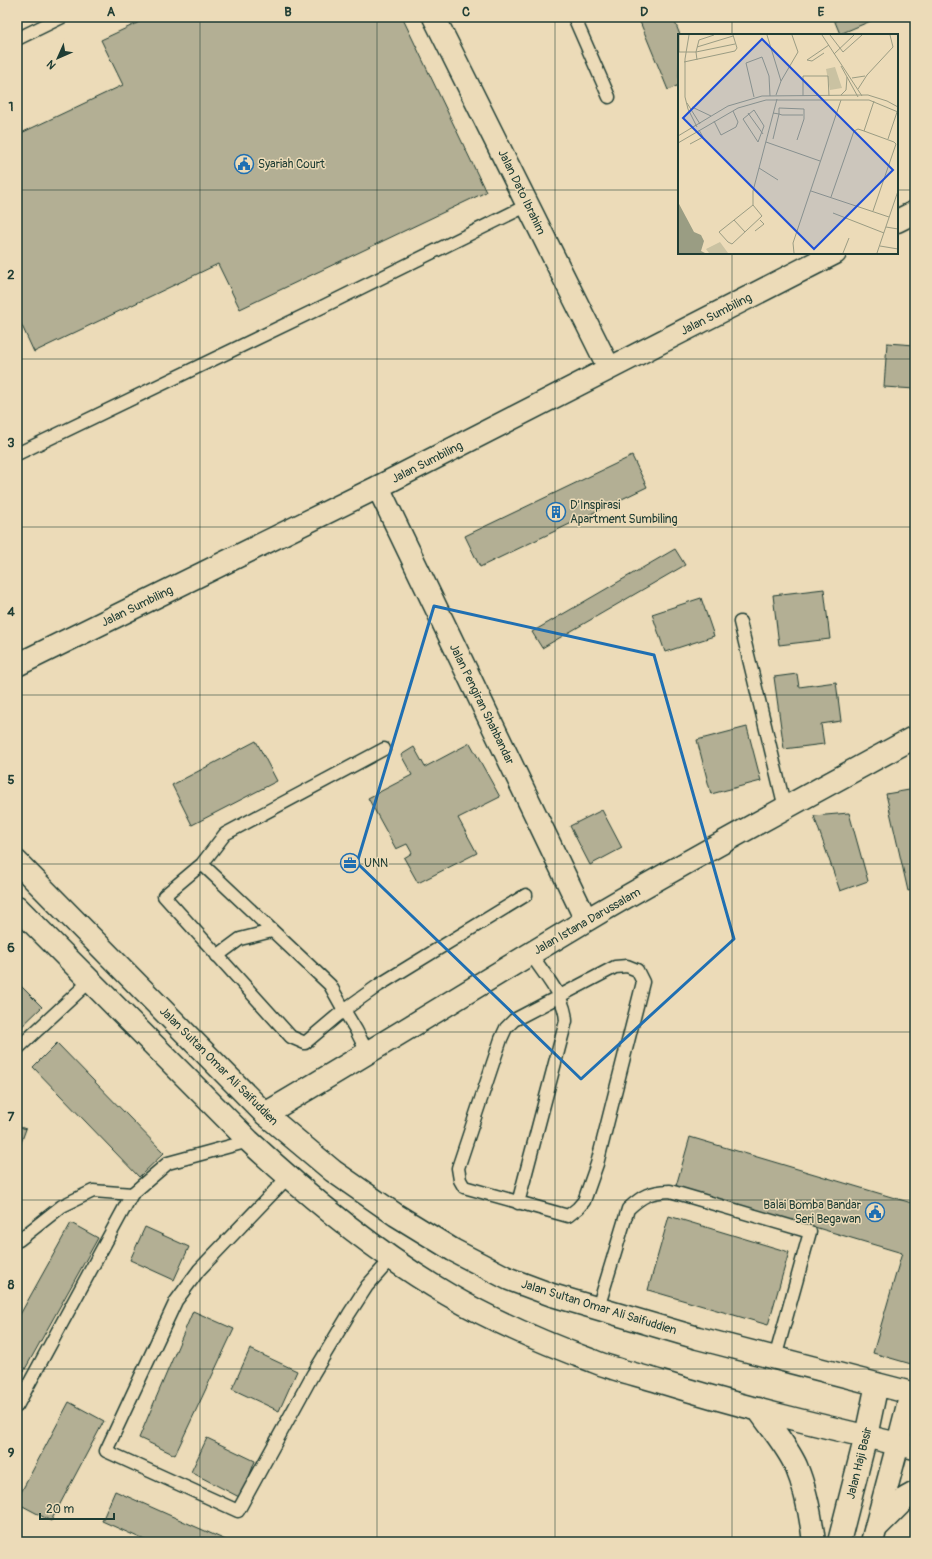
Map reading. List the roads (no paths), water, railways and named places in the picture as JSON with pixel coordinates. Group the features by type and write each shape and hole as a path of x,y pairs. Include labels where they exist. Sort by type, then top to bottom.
{"main road":[{"name":"Jalan Dato Ibrahim","path":"434,17 609,368"},
{"path":"898,221 915,212"},
{"name":"Jalan Sumbiling","path":"17,665 378,487 833,254"},
{"name":"Jalan Pengiran Shahbandar","path":"378,487 586,920"},
{"name":"Jalan Istana Darussalam","path":"265,1114 368,1054 586,920 915,737"},
{"name":"Jalan Sultan Omar Ali Saifuddien","path":"17,862 265,1114 333,1171 396,1215 453,1250 509,1279 552,1295 698,1338 877,1384 914,1390"},
{"path":"17,907 249,1142 338,1219 391,1259 448,1294 504,1324 594,1362 704,1395 907,1446"},
{"name":"Jalan Haji Basir","path":"839,1542 866,1436 877,1384"},
{"path":"874,1535 907,1446 914,1390"},
{"path":"758,1409 783,1444 796,1466 810,1513 814,1542"},
{"path":"874,1535 906,1498 915,1493"}],"lane":[{"path":"17,39 62,17"},
{"path":"574,17 609,97"},
{"path":"17,454 528,205"},
{"path":"740,622 785,808"},
{"path":"384,749 225,834 202,864 164,896 291,1037 305,1043 344,1010 379,986 526,895"},
{"path":"202,864 330,985 368,1054"},
{"path":"217,956 240,938 272,931"},
{"path":"518,1203 566,1021 565,1010 560,996 531,954"},
{"path":"627,966 637,970 643,982 597,1164 584,1202 568,1216 464,1187 460,1180 458,1168 501,1038 506,1028 514,1020 560,996 615,967 627,966"},
{"path":"17,1049 90,981"},
{"path":"17,1406 132,1194 168,1163 249,1142"},
{"path":"288,1177 199,1270 176,1301 106,1451 238,1511 313,1374 349,1314 367,1286 391,1259"},
{"path":"17,1240 20,1240 62,1206 92,1192 132,1194"},
{"path":"598,1308 628,1209 641,1198 657,1192 670,1192 810,1232 775,1358"}],"place":[{"name":"Syariah Court","path":"244,164"},
{"name":"D'Inspirasi Apartment Sumbiling","path":"556,512"},
{"name":"UNN","path":"350,863"},
{"name":"Balai Bomba Bandar Seri Begawan","path":"875,1212"}]}
